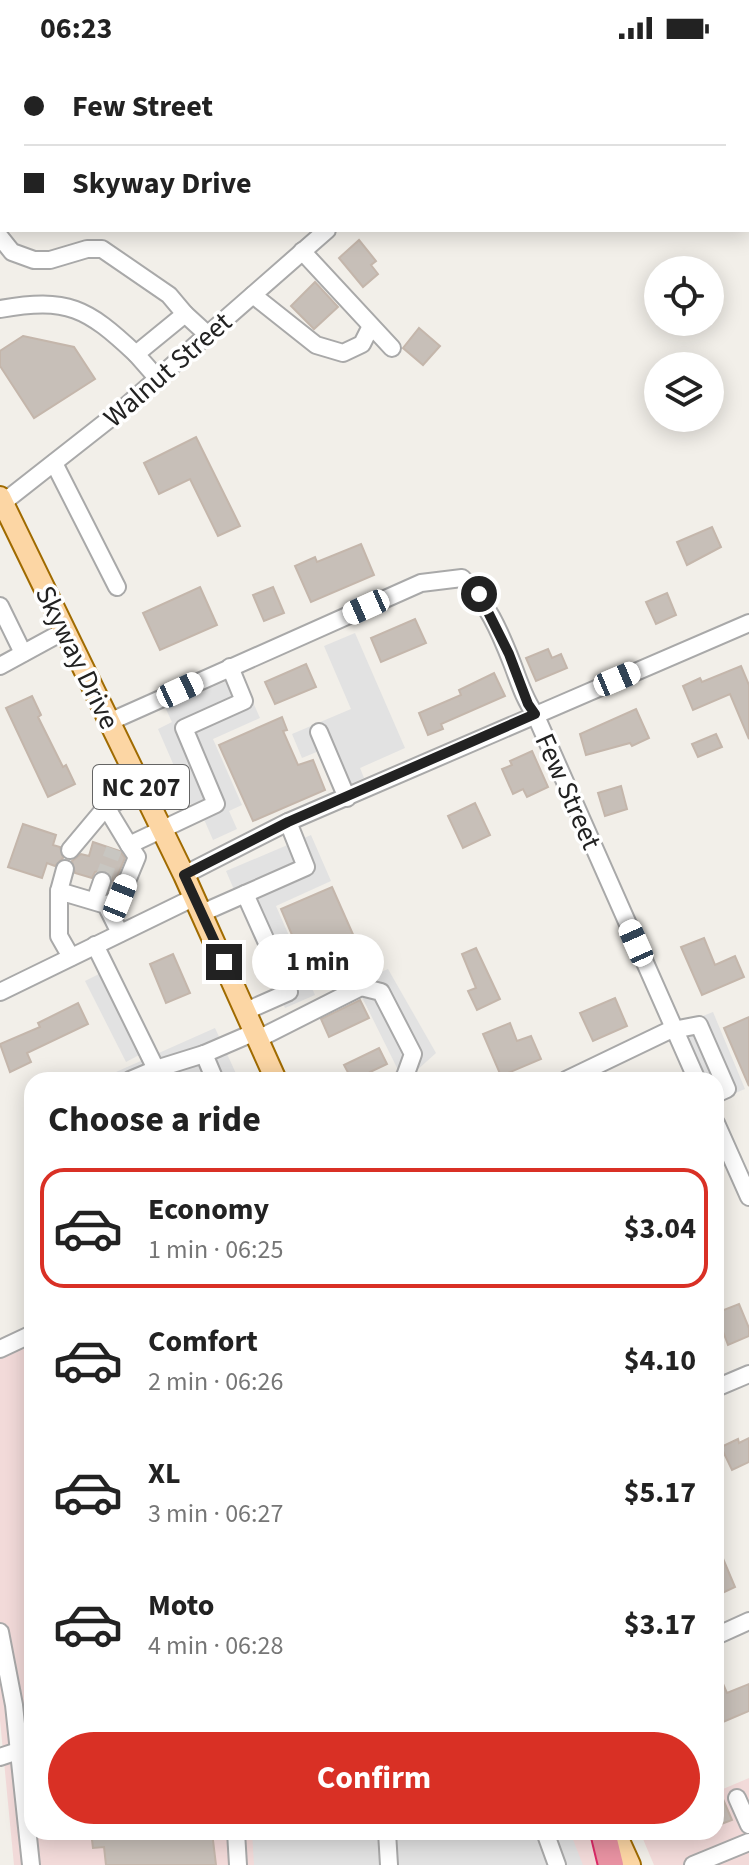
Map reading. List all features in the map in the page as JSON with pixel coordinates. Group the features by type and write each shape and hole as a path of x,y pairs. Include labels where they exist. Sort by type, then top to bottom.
{"highway":[{"path":"605,1840 611,1865"}],"main road":[{"name":"Skyway Drive","path":"1,501 184,875 272,1072"},
{"path":"619,1840 630,1865"}],"street":[{"name":"Walnut Street","path":"1,501 54,463 158,379 325,232"},
{"path":"0,237 12,252 34,260 50,260 87,249 102,249 169,295 208,335"},
{"path":"302,251 392,348"},
{"path":"253,295 316,345 343,353 362,344 371,326"},
{"path":"0,309 34,303 61,305 86,312 104,324 158,379"},
{"path":"136,354 185,314"},
{"path":"54,463 117,587"},
{"name":"Few Street","path":"222,670 421,583 462,578 479,594 509,654 528,704 693,1072"},
{"path":"0,606 23,653"},
{"path":"184,875 288,822 749,623"},
{"path":"0,666 66,630"},
{"path":"109,722 222,670 244,701 184,728 216,804 162,829 121,842"},
{"path":"319,732 347,798"},
{"path":"70,850 106,807 143,789"},
{"path":"59,891 100,903 120,898 137,857 121,842 106,807"},
{"path":"0,992 120,933 198,905 245,894 306,867 288,822"},
{"path":"65,869 59,891 59,936 71,957"},
{"path":"102,881 100,903 120,933"},
{"path":"245,894 289,992 246,1011"},
{"path":"95,945 156,1069"},
{"path":"149,1072 256,1035 361,987 381,992 413,1054 407,1072"},
{"path":"583,1072 674,1029 699,1025 720,1072"},
{"path":"204,1054 212,1072"},
{"path":"724,1141 749,1197"},
{"path":"0,1349 24,1338"},
{"path":"724,1385 749,1374"},
{"path":"724,1632 749,1621"},
{"path":"0,1632 14,1705 24,1804"},
{"path":"0,1757 18,1751"},
{"path":"737,1798 749,1825"},
{"path":"28,1840 31,1865"},
{"path":"236,1840 238,1865"},
{"path":"387,1840 389,1865"},
{"path":"548,1840 557,1865"},
{"path":"693,1865 749,1842"}],"shaded area":[{"path":"355,633 405,748 360,768 364,778 336,790 319,751 302,758 292,734 351,709 324,646"},
{"path":"241,675 260,718 213,739 242,805 229,811 237,829 213,840 203,817 197,819 158,729 172,722 165,707"},
{"path":"311,835 331,881 276,906 315,995 285,1008 226,871"},
{"path":"115,966 156,1046 126,1062 85,981"},
{"path":"388,969 436,1053 415,1072 399,1072 355,983"},
{"path":"713,1012 745,1089 724,1098 724,1072 702,1072 683,1024"},
{"path":"215,1028 235,1072 116,1072"},
{"path":"24,1348 24,1840 594,1840 602,1865 14,1865 0,1720 0,1358"},
{"path":"749,1778 749,1865 654,1865 643,1840 724,1840 724,1789"},
{"path":"252,1840 573,1840 583,1865 254,1865"}],"building":[{"path":"359,240 376,261 371,265 378,274 363,287 339,258"},
{"path":"315,282 338,307 314,329 291,306"},
{"path":"419,328 440,346 423,365 403,348"},
{"path":"23,336 74,347 95,379 34,418 0,366 0,351"},
{"path":"196,437 240,526 218,536 190,479 159,494 144,463"},
{"path":"712,527 721,547 687,565 677,542"},
{"path":"361,544 374,575 311,602 295,566 315,557 317,562"},
{"path":"200,587 217,625 160,650 143,613"},
{"path":"273,587 284,613 264,621 253,595"},
{"path":"667,593 676,615 656,624 646,602"},
{"path":"415,619 426,643 381,662 371,638"},
{"path":"548,649 552,658 561,654 567,668 536,681 526,658"},
{"path":"306,664 316,687 275,704 265,682"},
{"path":"741,666 749,685 749,739 730,694 693,710 683,686 700,678 702,682"},
{"path":"494,673 505,696 441,724 443,729 428,735 419,713 461,695 459,690"},
{"path":"32,696 41,715 38,717 75,784 48,797 6,708"},
{"path":"636,709 649,738 632,746 630,743 586,755 580,734"},
{"path":"282,717 287,730 283,731 298,765 313,760 325,790 253,821 219,745"},
{"path":"716,734 722,747 698,757 692,744"},
{"path":"532,751 548,787 527,797 523,789 513,794 502,769 512,765 510,761"},
{"path":"621,786 627,809 605,816 598,793"},
{"path":"475,803 490,835 463,848 448,816"},
{"path":"23,824 56,835 53,845 60,847 63,858 55,866 47,863 42,878 8,867"},
{"path":"93,842 120,851 125,858 114,884 111,874 105,870 95,872 92,878 75,873 72,861 81,854 89,856"},
{"path":"332,887 363,957 311,980 281,909"},
{"path":"704,938 715,965 735,956 744,977 702,995 681,947"},
{"path":"476,948 500,999 477,1010 468,991 476,988 462,954"},
{"path":"173,954 190,993 166,1003 150,964"},
{"path":"615,998 627,1026 593,1041 580,1013"},
{"path":"360,1000 369,1018 329,1037 321,1019"},
{"path":"78,1003 88,1024 27,1053 31,1062 10,1072 0,1044 40,1027 38,1023"},
{"path":"749,1017 749,1086 724,1028"},
{"path":"510,1023 517,1041 531,1036 541,1059 510,1072 499,1072 483,1034"},
{"path":"379,1048 387,1064 370,1072 348,1072 344,1065"},
{"path":"739,1304 749,1336 728,1345 724,1334 724,1310"},
{"path":"749,1438 749,1462 732,1470 724,1446 738,1439 739,1443"},
{"path":"724,1561 735,1587 724,1592"},
{"path":"749,1684 749,1711 724,1722 724,1686 727,1693"},
{"path":"724,1802 732,1820 724,1823"},
{"path":"92,1840 213,1840 216,1865 106,1865 104,1847 93,1848"}],"tunnel":[{"path":"102,881 114,849"}],"route":[{"path":"224,962 184,875 288,822 535,714 479,594"}]}
